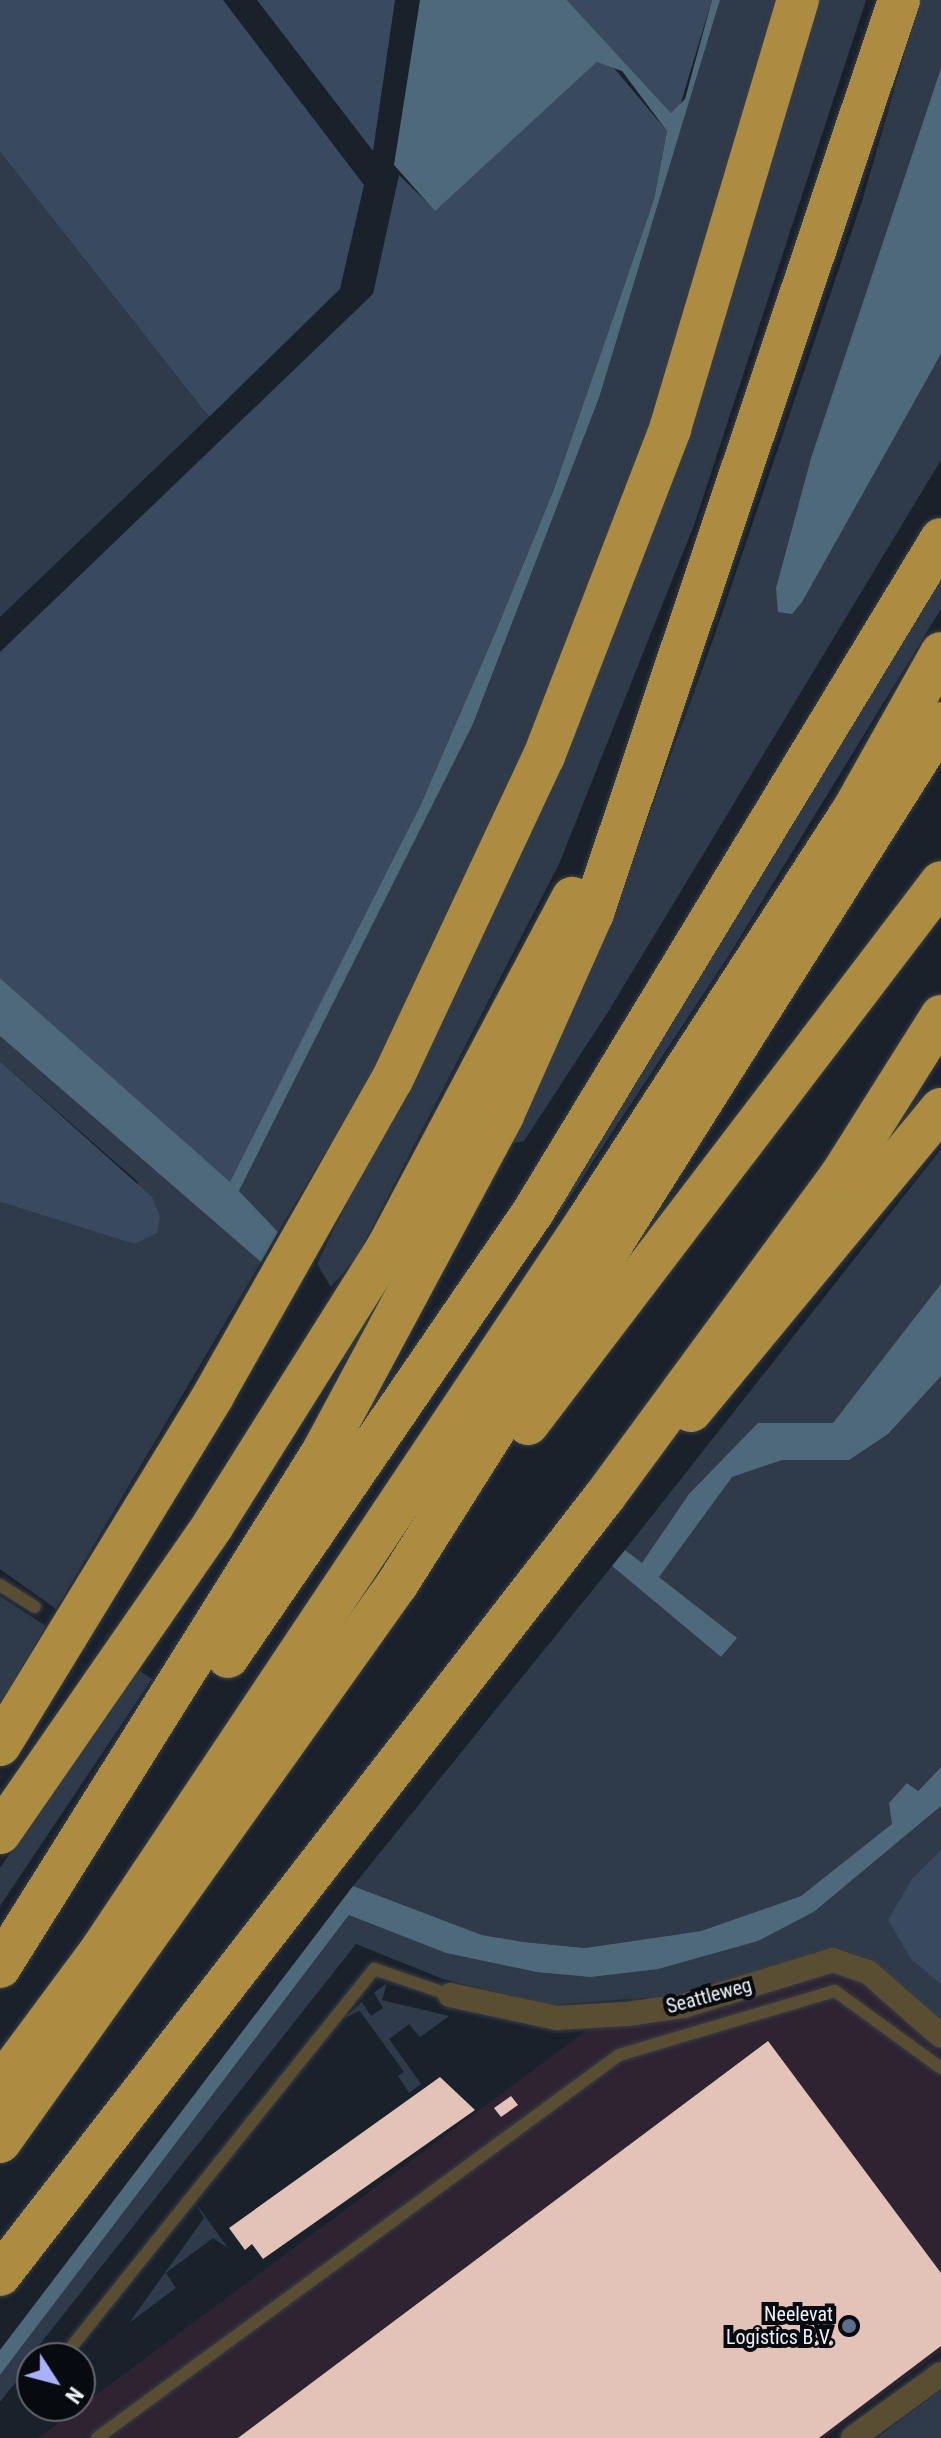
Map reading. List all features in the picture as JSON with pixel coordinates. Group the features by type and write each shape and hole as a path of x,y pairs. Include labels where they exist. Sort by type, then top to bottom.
{"highway":[{"path":"0,1745 214,1394 392,1080 544,756 670,429 798,0"},
{"path":"0,1967 233,1601 421,1277 593,913 899,0"},
{"path":"0,1977 432,1368 941,539"},
{"path":"0,2086 101,1950 587,1221 853,810 941,653"},
{"path":"0,2142 398,1583 941,723"},
{"path":"0,1833 213,1525 388,1246 642,766"},
{"path":"398,1583 520,1434 941,882"},
{"path":"0,2275 590,1516 841,1175 941,1016"},
{"path":"590,1516 722,1380 941,1109"}],"street":[{"name":"Seattleweg","path":"450,1995 556,2018 627,2014 683,2006 833,1960 868,1972 941,2036"},
{"path":"853,2438 941,2374"}],"lane":[{"path":"0,1585 35,1607"},
{"path":"75,2342 374,1969 450,1995"},
{"path":"97,2438 619,2055 835,1991 941,2068"}],"shaded area":[{"path":"0,0 223,0 364,185 340,289 209,417 0,152"},
{"path":"257,0 395,0 373,151"},
{"path":"420,0 567,0 671,113 685,99 712,0 720,0 599,398 473,724 239,1191 278,1232 261,1262 0,1036 0,978 230,1182 421,804 495,633 554,489 654,199 667,131 622,71 597,62 435,211 394,165"},
{"path":"567,0 712,0 679,109 671,113"},
{"path":"720,0 777,0 647,447 486,848 402,1024 278,1232 239,1191 473,724 599,398"},
{"path":"817,0 866,0 694,525 559,864 356,1258 331,1287 317,1264 387,1121"},
{"path":"920,0 941,0 941,68 811,458 776,588 792,614 941,354 941,460 608,1012 524,1141 510,1144 618,901 715,634 863,198"},
{"path":"608,61 667,131 654,199 554,489 495,633 421,804 230,1183 0,978 0,652 373,294 399,175 435,210 597,62"},
{"path":"941,68 941,354 802,602 792,614 778,612 776,588 811,458"},
{"path":"0,152 209,417 0,617"},
{"path":"941,565 941,609 731,952 552,1224 610,1106"},
{"path":"0,1036 261,1262 56,1609 0,1569 0,1202 134,1244 138,1182 0,1061"},
{"path":"0,1061 152,1197 160,1216 157,1233 134,1244 0,1202"},
{"path":"941,1149 941,1767 917,1791 908,1783 893,1824 801,1896 701,1931 585,1948 524,1942 482,1935 353,1886 612,1566 721,1657 736,1638 625,1550"},
{"path":"941,1284 941,1376 888,1434 849,1460 782,1460 732,1477 659,1577 737,1638 721,1657 612,1566 625,1550 642,1563 689,1494 758,1423 833,1423"},
{"path":"0,1596 46,1626 0,1704"},
{"path":"137,1669 152,1679 0,1906 0,1868"},
{"path":"941,1767 941,1806 815,1911 758,1941 658,1969 591,1977 536,1972 446,1953 349,1915 25,2342 16,2342 16,2354 0,2375 0,2350 353,1886 482,1935 524,1942 585,1948 701,1931 801,1896 892,1824 889,1803 907,1783 918,1791"},
{"path":"941,1806 941,2024 865,1958 838,1948 679,1995 552,2005 443,1979 356,1944 42,2342 25,2342 350,1914 446,1953 536,1972 815,1911"},
{"path":"941,1850 941,1984 911,1959 888,1920 912,1879"},
{"path":"836,1971 865,1981 941,2051 941,2351 825,2438 38,2438 60,2422 96,2422 96,2395 591,2027 684,2018"},
{"path":"387,1983 382,2000 449,2016 420,2037 409,2024 389,2039 421,2084 409,2093 398,2076 404,2072 360,2011 344,2018 362,2002 371,2016 383,2008 374,1993"},
{"path":"195,2202 228,2248 213,2238 166,2273 176,2288 129,2323 204,2218"},
{"path":"16,2354 16,2382 0,2402 0,2375"},
{"path":"941,2390 941,2438 877,2438"}],"building":[{"path":"768,2041 941,2273 941,2346 819,2438 238,2438"},
{"path":"440,2077 475,2110 263,2259 252,2244 245,2250 229,2228"},
{"path":"511,2096 518,2105 501,2117 494,2108"}],"place":[{"name":"Neelevat Logistics B.V.","path":"849,2326"}]}
